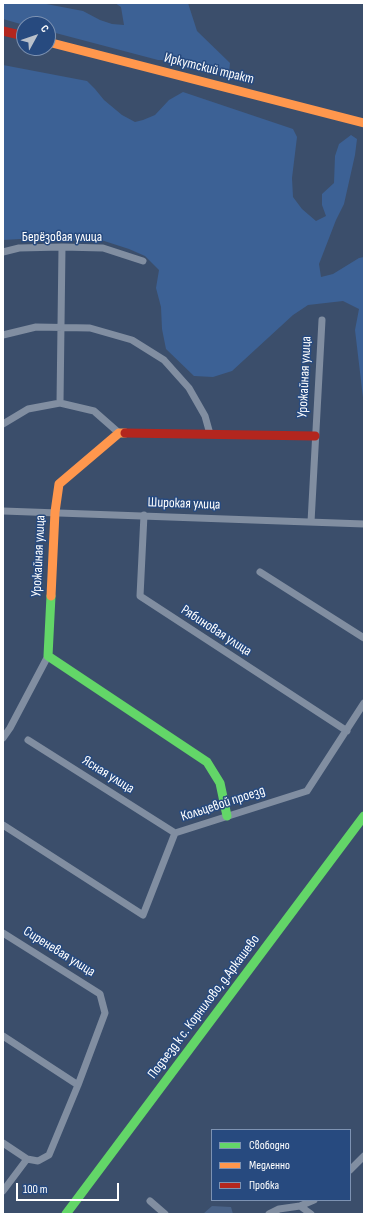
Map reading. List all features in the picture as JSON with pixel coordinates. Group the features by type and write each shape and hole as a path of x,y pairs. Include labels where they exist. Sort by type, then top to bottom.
{"street":[{"path":"3,31 16,34"},
{"name":"Иркутский тракт","path":"56,44 364,123"},
{"path":"60,403 62,247"},
{"name":"Берёзовая улица","path":"3,252 19,248 103,248 143,260"},
{"name":"Урожайная улица","path":"312,522 315,436 322,320"},
{"path":"3,335 36,327 90,328 132,340 164,360 189,388 205,416 210,434"},
{"path":"3,424 28,409 60,403 94,411 119,433"},
{"name":"Урожайная улица","path":"48,656 55,512 59,484 119,433 315,436"},
{"name":"Широкая улица","path":"3,510 364,524"},
{"name":"Рябиновая улица","path":"144,515 140,596 347,731"},
{"path":"260,572 364,638"},
{"path":"3,738 10,728 48,656 207,762 220,783 227,816"},
{"name":"Кольцевой проезд","path":"3,825 143,915 175,833 307,791 364,703"},
{"name":"Ясная улица","path":"28,740 175,833"},
{"name":"Подъезд к с. Корнилово, д.Аркашево","path":"66,1214 364,816"},
{"name":"Сиреневая улица","path":"3,933 100,994 105,1013 78,1085"},
{"path":"3,1036 78,1085 49,1155 38,1161 27,1159 3,1143"},
{"path":"351,1169 364,1156"},
{"path":"3,1191 27,1159"},
{"path":"150,1201 165,1214"},
{"path":"269,1214 279,1209 300,1206 312,1201"},
{"path":"300,1206 310,1214"}],"shaded area":[{"path":"3,3 41,3 83,11 100,20 112,24 124,25 121,7 115,3 188,3 197,31 230,63 229,73 204,70 187,61 158,60 56,33 56,16 16,16 16,23 3,19"},
{"path":"3,65 87,81 104,100 122,115 135,122 155,115 169,100 183,92 293,129 297,137 292,178 293,197 302,209 316,221 326,216 322,205 322,194 334,183 335,156 339,144 351,135 357,139 344,204 336,220 319,264 321,277 333,274 359,258 364,257 364,406 355,330 359,309 343,301 308,305 293,315 232,371 213,377 194,376 166,349 162,329 161,307 156,288 159,270 145,256 98,239 64,241 20,239 3,240"},
{"path":"212,1206 231,1207 233,1214 203,1214"}],"traffic: fast":[{"path":"51,596 48,656 207,762 220,783 227,816"},
{"path":"66,1214 364,816"}],"traffic: slow":[{"path":"56,44 364,123"},
{"path":"51,596 55,512 59,484 119,433 125,433"}],"traffic: jam":[{"path":"3,31 16,34"},
{"path":"125,433 315,436"}]}
